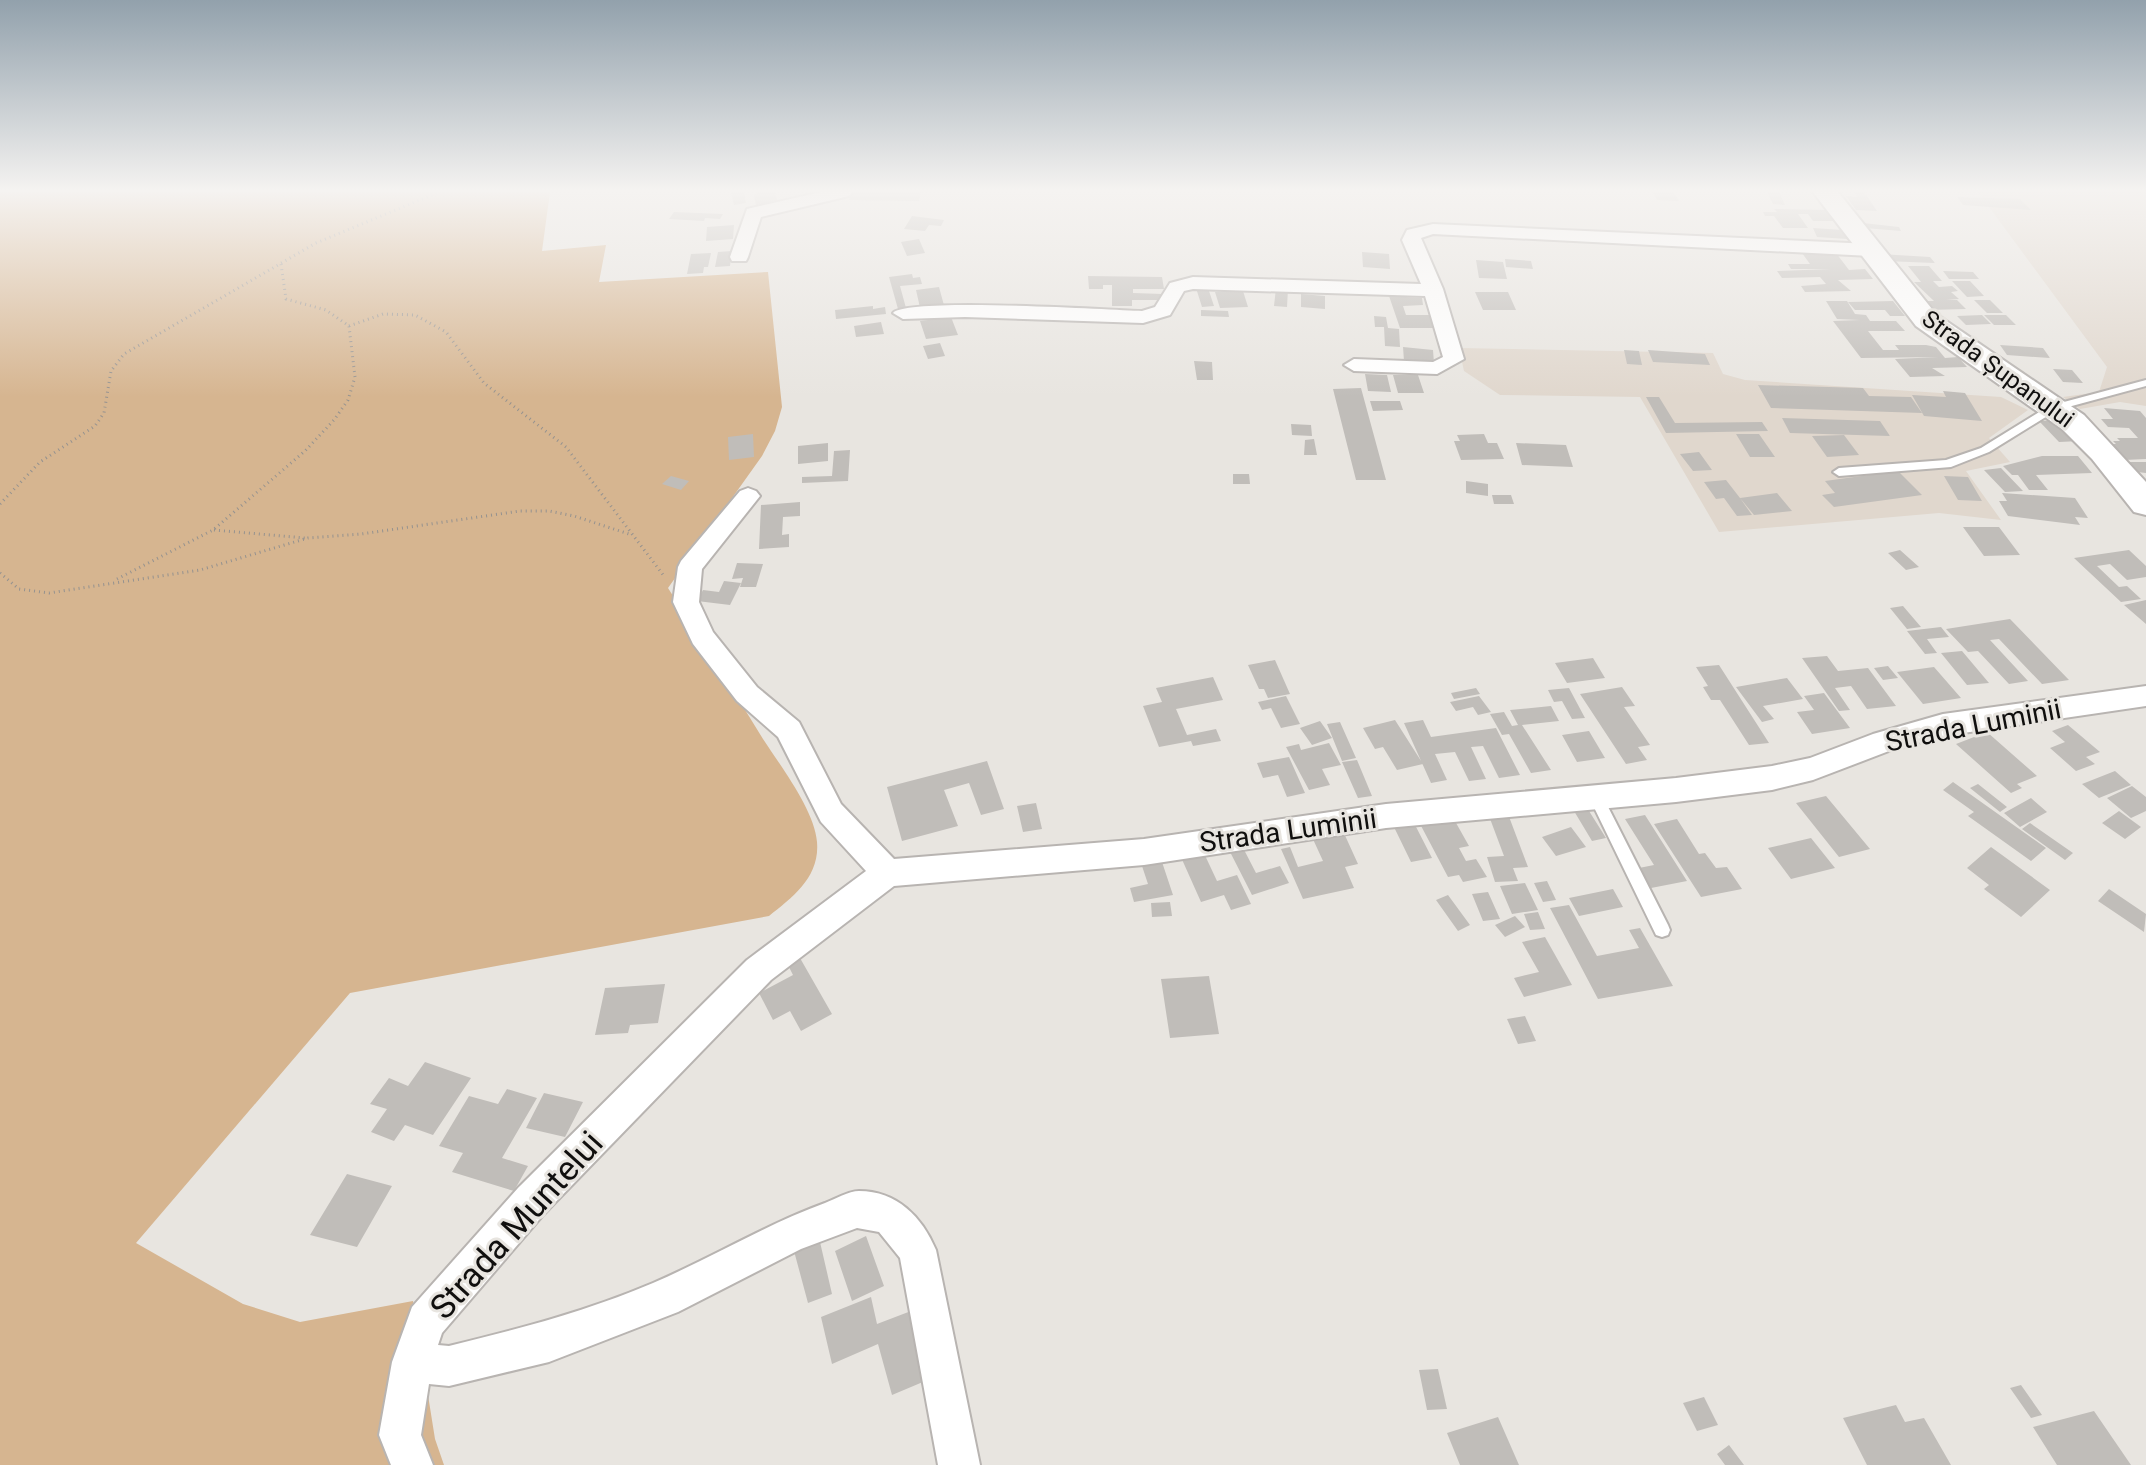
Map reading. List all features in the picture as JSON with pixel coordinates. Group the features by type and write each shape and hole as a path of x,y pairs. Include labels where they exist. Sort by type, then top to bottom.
{"street":[{"path":"1354,365 1437,368 1454,359 1433,289 1420,260"},
{"name":"Strada Șupanului","path":"1879,260 1926,320 2053,408 2090,438 2146,504"},
{"path":"903,313 981,311 1143,317 1163,311 1177,287 1193,283 1414,291 1433,289"},
{"path":"748,496 690,567 686,602 702,637 747,694 789,730 808,773 831,813 887,873"},
{"name":"Strada Luminii","path":"887,873 1144,852 1386,816 1783,776 1813,769 1896,737 1943,725 2146,696"},
{"name":"Strada Muntelui","path":"887,873 759,970 531,1201 426,1321 412,1362 449,1366 549,1342 664,1298 805,1229 857,1209 889,1215 917,1250 959,1465"},
{"path":"412,1362 400,1435 412,1465"}],"lane":[{"path":"1839,472 1947,464 1985,450 2053,408 2146,383"},
{"path":"1596,797 1662,930"}],"path":[{"path":"0,504 40,462 95,426 104,413 111,371 124,354 287,260"},
{"path":"110,582 160,560 213,530 305,451 348,400 355,377 349,326 326,310 286,299 281,264"},
{"path":"349,326 383,314 415,315 446,332 484,383 566,447 629,534 686,602"},
{"path":"213,530 308,538 361,534 486,514 549,511 629,534"},
{"path":"0,573 19,589 49,593 200,570 308,538"}],"shaded area":[{"path":"0,260 603,260 599,282 768,272 782,407 775,431 762,456 668,588 804,803 817,842 817,854 809,876 796,893 769,916 350,993 136,1243 243,1304 300,1322 413,1301 435,1439 444,1465 0,1465"},
{"path":"2028,260 2146,260 2146,406 2120,402 2080,409 2063,397 2099,392 2107,367"},
{"path":"1459,348 1713,353 1723,374 1745,380 2001,397 2028,410 1989,438 2010,462 1966,471 2001,520 1939,513 1719,532 1640,397 1500,395 1464,371"}],"building":[{"path":"690,260 709,260 703,273 687,274"},
{"path":"716,260 731,260 730,266 715,267"},
{"path":"1363,260 1389,260 1390,269 1363,267"},
{"path":"1476,260 1503,262 1507,279 1479,278"},
{"path":"1505,260 1523,260 1531,261 1533,269 1506,267"},
{"path":"1807,260 1842,260 1849,270 1865,269 1873,279 1838,280 1851,291 1805,292 1801,286 1826,284 1820,277 1782,278 1777,271 1831,269 1791,269 1788,264 1810,264"},
{"path":"1933,260 1935,263 1885,261"},
{"path":"1908,266 1929,266 1942,281 1933,281 1939,287 1952,286 1958,291 1951,292 1959,299 1946,300 1957,300 1966,309 1927,310 1919,301 1934,301 1914,282 1921,282"},
{"path":"1943,271 1973,272 1979,279 1949,279"},
{"path":"912,274 913,278 920,277 922,284 900,286 906,308 898,309 889,277"},
{"path":"1088,276 1162,277 1164,289 1133,289 1133,293 1163,294 1163,300 1132,300 1132,306 1112,306 1112,285 1089,289"},
{"path":"1952,281 1970,281 1984,296 1967,297"},
{"path":"939,287 945,309 921,312 916,290"},
{"path":"1196,288 1208,288 1214,306 1202,307"},
{"path":"1276,288 1288,289 1287,307 1274,306"},
{"path":"1243,291 1248,307 1220,308 1215,292"},
{"path":"1475,292 1508,292 1516,310 1483,310"},
{"path":"1301,294 1325,296 1325,309 1301,307"},
{"path":"1389,296 1422,298 1423,305 1403,306 1406,315 1432,315 1437,328 1400,328"},
{"path":"1974,300 1990,300 2003,313 1987,313"},
{"path":"1826,301 1847,301 1855,314 1866,315 1870,321 1896,321 1905,331 1868,331 1883,350 1899,350 1895,345 1936,347 1945,358 1958,357 1967,367 1932,368 1945,376 1910,377 1895,359 1939,357 1861,358 1833,321 1860,320 1837,319"},
{"path":"1893,301 1905,316 1890,316 1885,310 1855,310 1848,302"},
{"path":"873,306 873,309 885,307 886,314 836,319 835,310"},
{"path":"1201,310 1228,311 1229,317 1201,316"},
{"path":"1982,315 1991,324 1966,325 1957,316"},
{"path":"1984,315 2006,315 2016,325 1994,325"},
{"path":"1374,316 1386,317 1388,328 1399,329 1400,347 1385,346 1384,327 1375,327"},
{"path":"951,317 958,335 926,339 920,321"},
{"path":"881,322 884,334 856,337 854,326"},
{"path":"940,343 945,356 928,359 923,346"},
{"path":"2000,345 2043,348 2050,358 2007,355"},
{"path":"1403,347 1433,350 1434,363 1404,361"},
{"path":"1624,350 1639,351 1642,365 1627,364"},
{"path":"1648,350 1705,354 1710,365 1653,362"},
{"path":"1194,361 1212,362 1213,380 1197,380"},
{"path":"2053,369 2072,370 2083,383 2063,382"},
{"path":"1365,374 1387,375 1391,392 1368,391"},
{"path":"1393,375 1418,375 1424,393 1398,393"},
{"path":"1758,385 1863,388 1869,396 1911,397 1922,413 1771,408"},
{"path":"1361,388 1386,480 1356,480 1333,389"},
{"path":"1943,391 1965,393 1982,421 1924,416 1912,395 1946,397"},
{"path":"1646,397 1659,397 1675,423 1762,422 1768,431 1666,433"},
{"path":"1370,401 1400,401 1403,410 1373,411"},
{"path":"2104,408 2140,411 2146,418 2146,459 2124,460 2109,444 2120,441 2117,438 2138,438 2129,428 2108,427 2101,419 2113,419"},
{"path":"1782,418 1880,421 1890,436 1790,433"},
{"path":"2059,420 2080,441 2059,442 2039,421"},
{"path":"1291,424 1311,425 1312,436 1292,435"},
{"path":"753,434 754,457 729,460 728,437"},
{"path":"1484,434 1488,443 1497,443 1504,459 1461,460 1454,441 1460,441 1457,435"},
{"path":"1736,434 1759,434 1775,457 1750,457"},
{"path":"1844,435 1859,455 1827,457 1812,436"},
{"path":"1314,439 1317,455 1304,455 1305,440"},
{"path":"828,443 828,461 798,464 798,446"},
{"path":"1516,443 1566,445 1573,467 1522,465"},
{"path":"850,450 848,481 802,483 802,477 832,476 834,451"},
{"path":"1699,452 1712,470 1693,471 1680,454"},
{"path":"2042,456 2078,456 2092,473 2036,475 2048,490 2029,490 2018,475 2012,475 2003,466"},
{"path":"2128,462 2146,462 2146,473 2137,472"},
{"path":"2001,468 2023,491 2005,492 1984,470"},
{"path":"1898,471 1922,495 1834,507 1822,495 1835,493 1825,481"},
{"path":"1233,474 1249,474 1250,484 1233,484"},
{"path":"671,476 689,481 681,490 662,484"},
{"path":"1944,476 1968,477 1982,501 1958,500"},
{"path":"1726,480 1752,515 1737,516 1724,498 1716,499 1704,482"},
{"path":"1466,481 1488,484 1488,496 1466,493"},
{"path":"1777,493 1792,511 1754,515 1740,498"},
{"path":"2002,493 2075,498 2088,518 2075,517 2080,525 2008,516 1999,501 2007,501"},
{"path":"1492,495 1511,495 1514,504 1494,504"},
{"path":"800,502 800,516 783,517 782,535 789,534 789,547 759,549 761,505"},
{"path":"1963,527 1999,527 2020,555 1984,556"},
{"path":"1900,550 1919,567 1906,570 1888,553"},
{"path":"2129,550 2146,566 2146,577 2127,580 2110,564 2097,566 2119,587 2127,586 2141,599 2121,602 2074,558"},
{"path":"737,563 763,564 756,587 740,587 743,578 732,579"},
{"path":"724,581 741,583 730,605 697,601 703,590 719,592"},
{"path":"2146,600 2146,624 2124,605"},
{"path":"1903,606 1921,627 1907,629 1890,608"},
{"path":"2010,619 2069,680 2042,684 1999,639 1990,640 2028,681 2009,684 1978,651 1968,652 1946,629"},
{"path":"1941,627 1949,637 1927,639 1937,653 1925,654 1907,631"},
{"path":"1962,651 1989,683 1967,685 1941,653"},
{"path":"1827,656 1838,671 1868,668 1896,706 1867,709 1851,686 1835,688 1850,710 1839,711 1802,658"},
{"path":"1593,658 1605,678 1567,683 1555,663"},
{"path":"1275,660 1290,694 1268,698 1264,689 1259,689 1248,665"},
{"path":"1719,665 1769,743 1749,745 1720,700 1711,700 1703,687 1708,686 1696,667"},
{"path":"1888,666 1898,678 1883,680 1874,668"},
{"path":"1934,667 1961,698 1923,704 1897,672"},
{"path":"1213,677 1223,700 1176,709 1187,735 1216,729 1221,741 1193,746 1191,741 1159,747 1143,706 1162,702 1156,688"},
{"path":"1787,678 1803,699 1763,706 1774,719 1762,722 1736,687"},
{"path":"1622,687 1635,706 1624,707 1650,745 1638,747 1647,760 1626,764 1580,694"},
{"path":"1476,688 1480,694 1454,699 1451,693"},
{"path":"1569,688 1585,718 1572,719 1562,701 1554,702 1548,690"},
{"path":"1824,693 1850,728 1812,734 1797,712 1814,710 1804,696"},
{"path":"1286,696 1300,724 1281,728 1271,708 1262,710 1258,702"},
{"path":"1479,696 1491,712 1478,715 1473,707 1456,711 1450,702"},
{"path":"1551,706 1559,721 1522,725 1551,770 1531,773 1509,734 1502,735 1490,714 1504,712 1512,726 1518,725 1510,710"},
{"path":"1395,720 1423,764 1397,770 1383,747 1375,749 1363,728"},
{"path":"1423,720 1431,737 1496,728 1520,775 1499,778 1483,746 1471,747 1486,779 1469,781 1455,752 1435,754 1447,780 1431,783 1404,723"},
{"path":"1320,721 1332,738 1312,745 1300,728"},
{"path":"1340,722 1356,758 1342,761 1327,724"},
{"path":"2068,725 2100,752 2086,757 2095,764 2076,771 2050,748 2065,742 2052,731"},
{"path":"1589,731 1605,758 1577,762 1562,735"},
{"path":"1987,732 2037,776 2017,784 2022,788 2011,793 1956,744"},
{"path":"1329,743 1341,765 1322,769 1330,785 1309,790 1286,747 1299,744 1301,750"},
{"path":"1289,757 1305,793 1287,797 1278,775 1263,778 1257,763"},
{"path":"1357,760 1372,796 1358,798 1342,762"},
{"path":"987,761 1004,809 981,815 969,783 944,790 958,826 902,841 887,787"},
{"path":"2115,771 2131,785 2099,798 2082,784"},
{"path":"1953,782 2046,848 2031,861 1968,816 1974,812 1943,790"},
{"path":"1978,784 2007,807 2000,812 1970,788"},
{"path":"2132,786 2146,797 2146,811 2131,818 2107,798"},
{"path":"1826,796 1870,849 1839,857 1796,803"},
{"path":"2031,798 2047,812 2020,827 2004,813"},
{"path":"1036,803 1042,829 1023,832 1017,806"},
{"path":"1584,803 1606,838 1592,841 1571,806"},
{"path":"2119,811 2141,827 2125,839 2102,823"},
{"path":"1451,814 1469,846 1459,848 1466,861 1476,859 1487,877 1463,882 1459,875 1448,877 1419,822"},
{"path":"1508,814 1528,867 1513,868 1518,881 1495,882 1487,857 1504,856 1489,816"},
{"path":"1645,815 1687,881 1651,888 1639,868 1654,865 1625,819"},
{"path":"1677,819 1699,854 1705,853 1716,868 1727,867 1742,889 1701,897 1654,824"},
{"path":"1413,821 1432,858 1411,862 1393,825"},
{"path":"2030,823 2073,853 2065,860 2022,829"},
{"path":"1571,827 1586,847 1556,856 1542,837"},
{"path":"1343,831 1358,864 1345,867 1354,888 1303,899 1281,849 1290,847 1298,867 1323,861 1312,837"},
{"path":"1811,838 1835,868 1791,879 1768,848"},
{"path":"1240,842 1256,873 1280,866 1289,883 1252,895 1227,846"},
{"path":"1991,847 2050,890 2021,917 1984,889 1989,885 1967,868"},
{"path":"1202,849 1217,881 1237,875 1251,904 1231,910 1224,895 1201,902 1180,855"},
{"path":"1160,856 1173,895 1134,902 1130,888 1148,884 1140,860"},
{"path":"1547,881 1556,900 1543,902 1534,883"},
{"path":"1525,883 1538,910 1512,914 1500,886"},
{"path":"1613,889 1623,907 1579,916 1569,898"},
{"path":"2109,889 2146,914 2144,932 2098,901"},
{"path":"1488,892 1500,919 1483,921 1472,894"},
{"path":"1448,895 1470,925 1458,931 1436,900"},
{"path":"1170,902 1172,916 1152,917 1151,903"},
{"path":"1569,905 1597,956 1639,948 1629,930 1640,928 1673,986 1598,999 1550,908"},
{"path":"1538,912 1545,929 1530,930 1524,914"},
{"path":"1515,916 1525,927 1505,937 1495,925"},
{"path":"1545,937 1572,985 1524,997 1514,978 1539,972 1522,942"},
{"path":"800,958 832,1014 801,1031 790,1011 773,1020 759,993 793,975 788,965"},
{"path":"1209,976 1219,1034 1170,1038 1161,979"},
{"path":"665,984 658,1023 630,1025 628,1033 595,1035 605,988"},
{"path":"1525,1016 1536,1041 1518,1044 1507,1019"},
{"path":"425,1062 471,1078 433,1135 405,1125 394,1141 371,1132 387,1109 370,1104 389,1078 408,1086"},
{"path":"507,1089 537,1098 502,1158 528,1166 514,1191 452,1172 463,1153 439,1146 469,1096 498,1104"},
{"path":"544,1093 583,1102 565,1137 526,1128"},
{"path":"347,1174 392,1186 357,1247 310,1235"},
{"path":"866,1236 884,1286 852,1301 835,1251"},
{"path":"820,1242 832,1294 808,1303 794,1251"},
{"path":"871,1297 877,1324 911,1311 930,1379 892,1395 878,1344 832,1364 821,1317"},
{"path":"1438,1369 1447,1409 1427,1410 1419,1370"},
{"path":"2021,1385 2042,1415 2031,1418 2010,1388"},
{"path":"1704,1397 1718,1425 1697,1431 1683,1403"},
{"path":"1896,1405 1905,1422 1924,1418 1951,1465 1867,1465 1843,1418"},
{"path":"2094,1411 2131,1465 2057,1465 2033,1427"},
{"path":"1498,1417 1519,1465 1460,1465 1447,1433"},
{"path":"1729,1445 1744,1465 1725,1465 1717,1454"}]}
